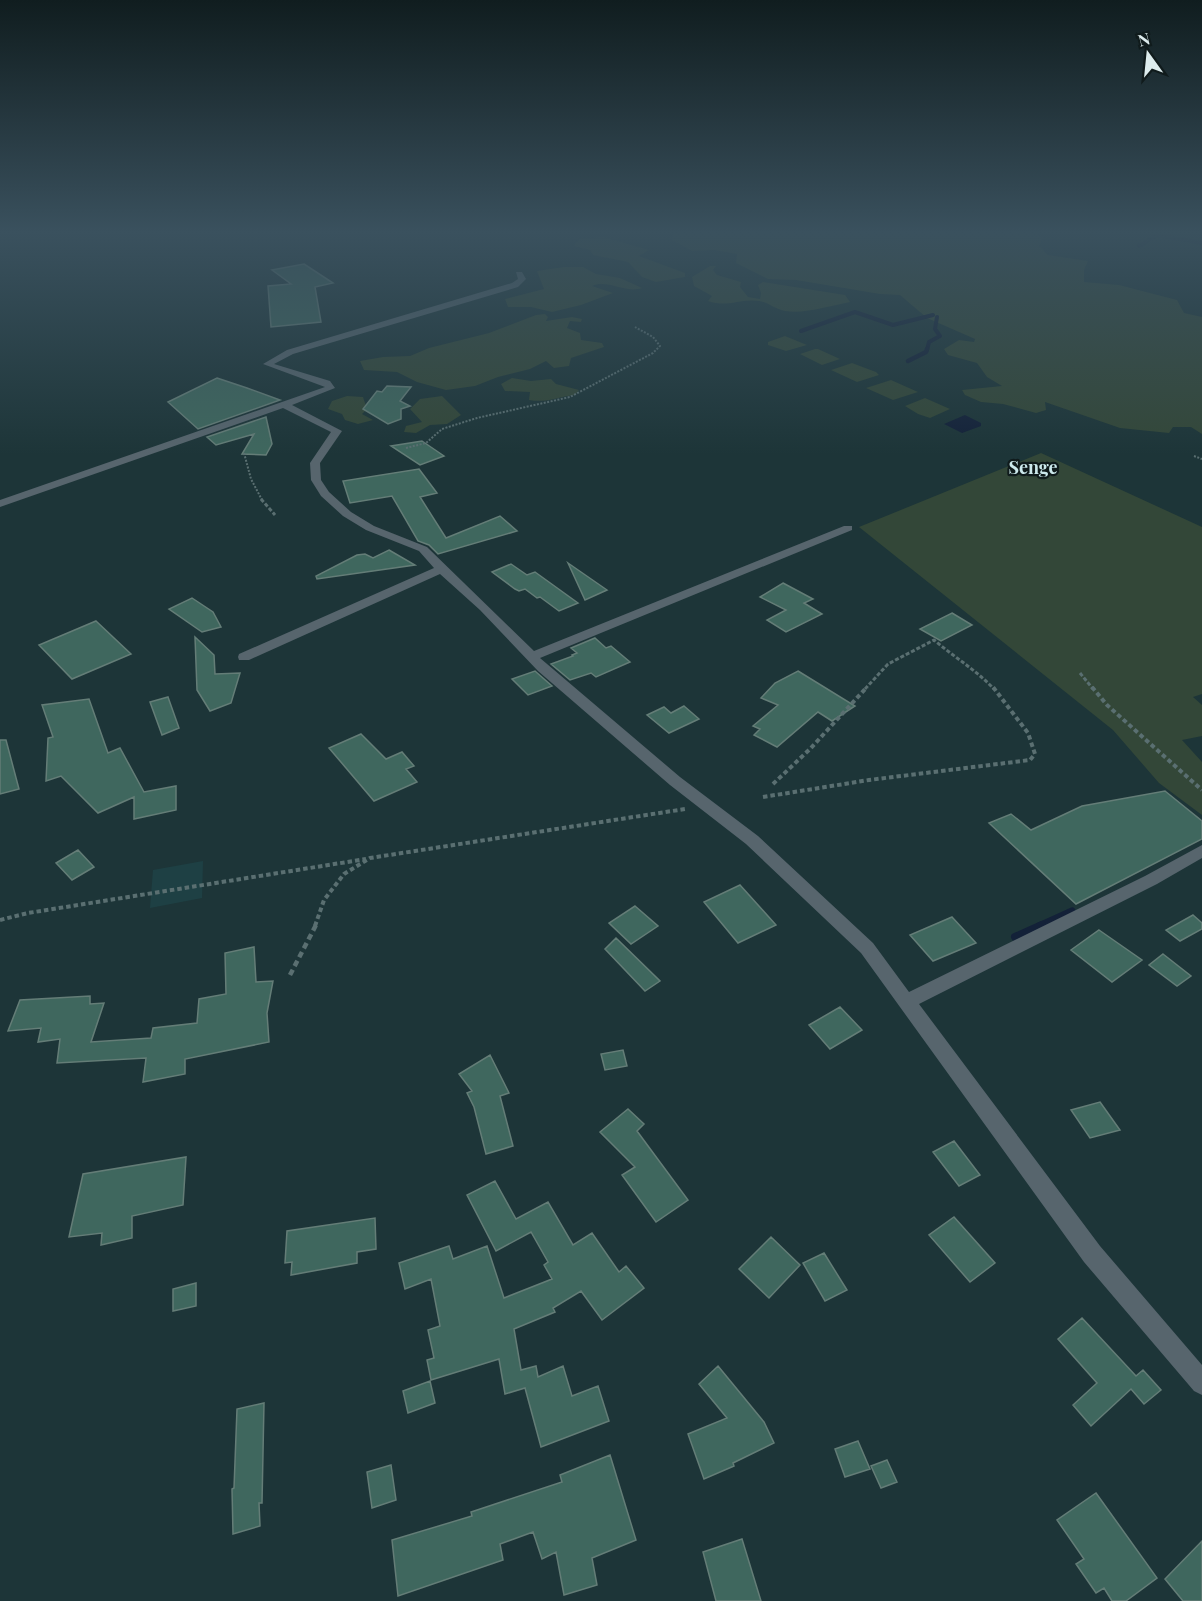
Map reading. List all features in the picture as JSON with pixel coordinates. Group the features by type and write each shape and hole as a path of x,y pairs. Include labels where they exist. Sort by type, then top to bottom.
{"street":[{"path":"0,504 331,388 327,383 269,365 268,362 290,352 445,306"},
{"path":"283,404 337,431 315,464 316,480 325,494 347,514 370,528 423,549 543,668 706,805 752,840 867,948 1092,1254 1202,1383"},
{"path":"533,656 848,528"},
{"path":"244,657 442,569"},
{"path":"906,1002 1151,880 1202,851"}],"path":[{"path":"406,448 426,443 442,429 477,418 570,397 653,353 660,346 653,338 635,327"},
{"path":"244,453 252,480 266,508 275,515"},
{"path":"1194,456 1202,459"},
{"path":"763,797 869,780 1030,760 1035,754 1028,733 998,693 977,671 954,657 934,640 888,664 810,749 772,784"},
{"path":"1080,673 1107,705 1202,790"},
{"path":"0,920 28,913 706,805"},
{"path":"290,975 316,924 324,900 344,874 370,858"}],"shaded area":[{"path":"965,415 981,423 981,426 962,433 944,424"},
{"path":"203,861 202,898 150,908 153,870"}],"green space":[{"path":"578,306 552,312 531,307 508,307"},
{"path":"772,306 833,306 809,311 782,310"},
{"path":"913,306 1180,306 1184,313 1202,317 1202,434 1191,427 1173,427 1169,433 1120,428 1045,402 1046,410 1036,413 1003,404 981,402 965,395 962,390 1002,386 987,377 977,363 948,355 944,349 959,340 974,342 975,339 927,318"},
{"path":"545,314 548,317 546,321 572,317 582,319 581,322 570,321 567,328 580,333 581,340 602,343 604,347 571,358 569,366 554,368 546,361 530,369 498,377 475,386 446,390 417,382 397,372 364,370 360,361 410,356 429,348 489,333 536,315"},
{"path":"785,336 807,345 786,351 768,345 768,342"},
{"path":"815,349 840,359 822,365 800,354"},
{"path":"852,363 879,375 857,382 831,370"},
{"path":"512,378 531,381 551,379 556,384 579,390 575,395 547,400 529,400 530,392 505,391 501,384"},
{"path":"891,380 918,392 893,400 866,388"},
{"path":"347,396 363,397 367,409 362,414 373,420 358,424 345,420 342,414 328,409 332,401"},
{"path":"442,396 461,415 447,424 430,425 416,433 404,432 406,426 422,422 410,409 420,399"},
{"path":"925,398 950,409 930,418 905,406"},
{"path":"1041,453 1202,527 1202,694 1193,697 1202,705 1202,736 1182,740 1202,762 1202,815 1159,783 1113,730 859,527"}],"building":[{"path":"269,306 318,306 321,322 271,327"},
{"path":"217,378 280,400 198,429 168,402"},
{"path":"387,386 411,387 400,401 410,406 401,409 401,419 388,424 363,409 377,391 382,392"},
{"path":"266,417 272,444 266,455 242,454 254,434 216,445 207,437"},
{"path":"422,441 444,456 420,465 391,446"},
{"path":"419,469 437,493 420,497 446,538 500,516 517,531 438,554 429,545 418,541 392,496 350,503 343,481"},
{"path":"389,550 415,565 317,579 316,576 357,555 365,554 373,558"},
{"path":"568,563 607,590 585,600"},
{"path":"511,564 527,575 535,572 578,603 559,611 525,589 519,591 515,589 492,572"},
{"path":"783,583 813,599 804,603 822,614 786,632 767,620 786,610 760,597"},
{"path":"192,598 213,612 221,627 202,632 169,609"},
{"path":"952,613 972,625 941,641 920,629"},
{"path":"96,621 131,654 72,679 39,645"},
{"path":"195,637 214,655 215,674 240,673 231,703 210,711 197,690"},
{"path":"595,638 606,648 611,646 630,662 596,677 591,673 570,680 551,664 573,656 577,653 571,648"},
{"path":"535,671 552,686 528,695 512,679"},
{"path":"798,671 855,706 832,721 818,712 777,747 754,735 760,729 753,726 778,705 761,698 775,683"},
{"path":"168,697 179,728 162,735 150,702"},
{"path":"89,699 108,753 120,748 144,792 176,786 176,810 134,819 134,797 98,813 61,776 46,781 48,738 53,737 42,705"},
{"path":"684,706 699,719 669,733 647,715 664,707 671,713"},
{"path":"361,734 386,759 402,752 414,766 406,769 417,782 374,801 329,748"},
{"path":"0,740 6,740 19,789 0,794"},
{"path":"1165,791 1202,821 1202,839 1076,904 989,823 1011,814 1031,830 1082,806"},
{"path":"78,850 94,867 72,880 56,863"},
{"path":"740,885 776,925 738,943 704,902"},
{"path":"635,906 658,926 631,944 609,923"},
{"path":"1193,915 1202,923 1202,929 1180,941 1166,930"},
{"path":"952,917 976,943 933,961 910,935"},
{"path":"1099,930 1142,960 1112,982 1071,950"},
{"path":"616,938 660,981 645,991 605,949"},
{"path":"254,947 256,982 273,981 267,1013 269,1042 185,1059 185,1074 143,1082 146,1058 57,1063 60,1039 38,1042 41,1028 8,1031 20,1000 90,996 90,1004 104,1003 91,1042 151,1038 153,1028 197,1023 199,999 226,994 225,953"},
{"path":"1163,954 1191,976 1177,986 1149,965"},
{"path":"840,1007 862,1030 830,1049 809,1025"},
{"path":"623,1050 627,1066 605,1070 601,1054"},
{"path":"490,1055 509,1093 500,1096 513,1146 486,1154 474,1107 467,1093 472,1091 459,1074"},
{"path":"1100,1102 1120,1130 1090,1138 1071,1110"},
{"path":"628,1109 644,1124 637,1131 688,1200 656,1222 622,1175 635,1167 600,1132"},
{"path":"954,1141 980,1175 959,1186 933,1152"},
{"path":"186,1157 183,1205 132,1216 132,1238 101,1245 102,1233 69,1237 83,1174"},
{"path":"495,1181 516,1219 548,1202 573,1245 592,1233 619,1272 626,1266 644,1288 602,1320 581,1291 553,1308 555,1312 514,1329 521,1370 536,1366 538,1377 563,1366 572,1396 598,1386 609,1421 541,1447 525,1388 505,1394 499,1359 431,1380 427,1360 434,1358 428,1330 440,1326 431,1279 405,1289 399,1263 449,1246 453,1259 487,1246 504,1298 552,1279 544,1265 548,1262 531,1232 496,1251 467,1195"},
{"path":"954,1217 995,1263 970,1282 929,1235"},
{"path":"375,1218 376,1249 357,1252 357,1263 291,1275 292,1262 285,1263 287,1231"},
{"path":"771,1237 800,1265 769,1298 739,1269"},
{"path":"824,1253 847,1290 825,1301 803,1263"},
{"path":"196,1283 196,1306 173,1311 173,1289"},
{"path":"1082,1318 1136,1376 1143,1370 1161,1390 1144,1404 1131,1389 1091,1426 1073,1405 1097,1383 1058,1339"},
{"path":"718,1366 764,1422 774,1443 733,1463 734,1466 704,1479 688,1434 727,1418 699,1384"},
{"path":"430,1381 435,1403 408,1413 403,1391"},
{"path":"264,1403 260,1526 233,1534 232,1489 234,1488 237,1409"},
{"path":"858,1441 870,1469 845,1477 835,1449"},
{"path":"610,1455 636,1540 592,1558 597,1585 564,1595 556,1552 542,1559 533,1532 500,1544 503,1560 398,1596 392,1540 472,1516 471,1512 562,1482 560,1475"},
{"path":"887,1460 897,1482 881,1488 871,1466"},
{"path":"391,1465 396,1500 372,1508 367,1472"},
{"path":"1096,1493 1157,1578 1126,1601 1112,1601 1104,1588 1096,1593 1076,1564 1084,1559 1057,1520"},
{"path":"742,1539 761,1601 716,1601 703,1552"},
{"path":"1202,1541 1202,1601 1183,1601 1165,1579"}],"waterway":[{"path":"801,331 855,312 893,325 933,315"},
{"path":"927,350 929,342 940,336 935,329 937,317"},
{"path":"908,361 926,352 927,349"},
{"path":"1039,926 1072,911"},
{"path":"1015,937 1042,925"}],"district":[{"name":"Senge","path":"1033,467"}]}
